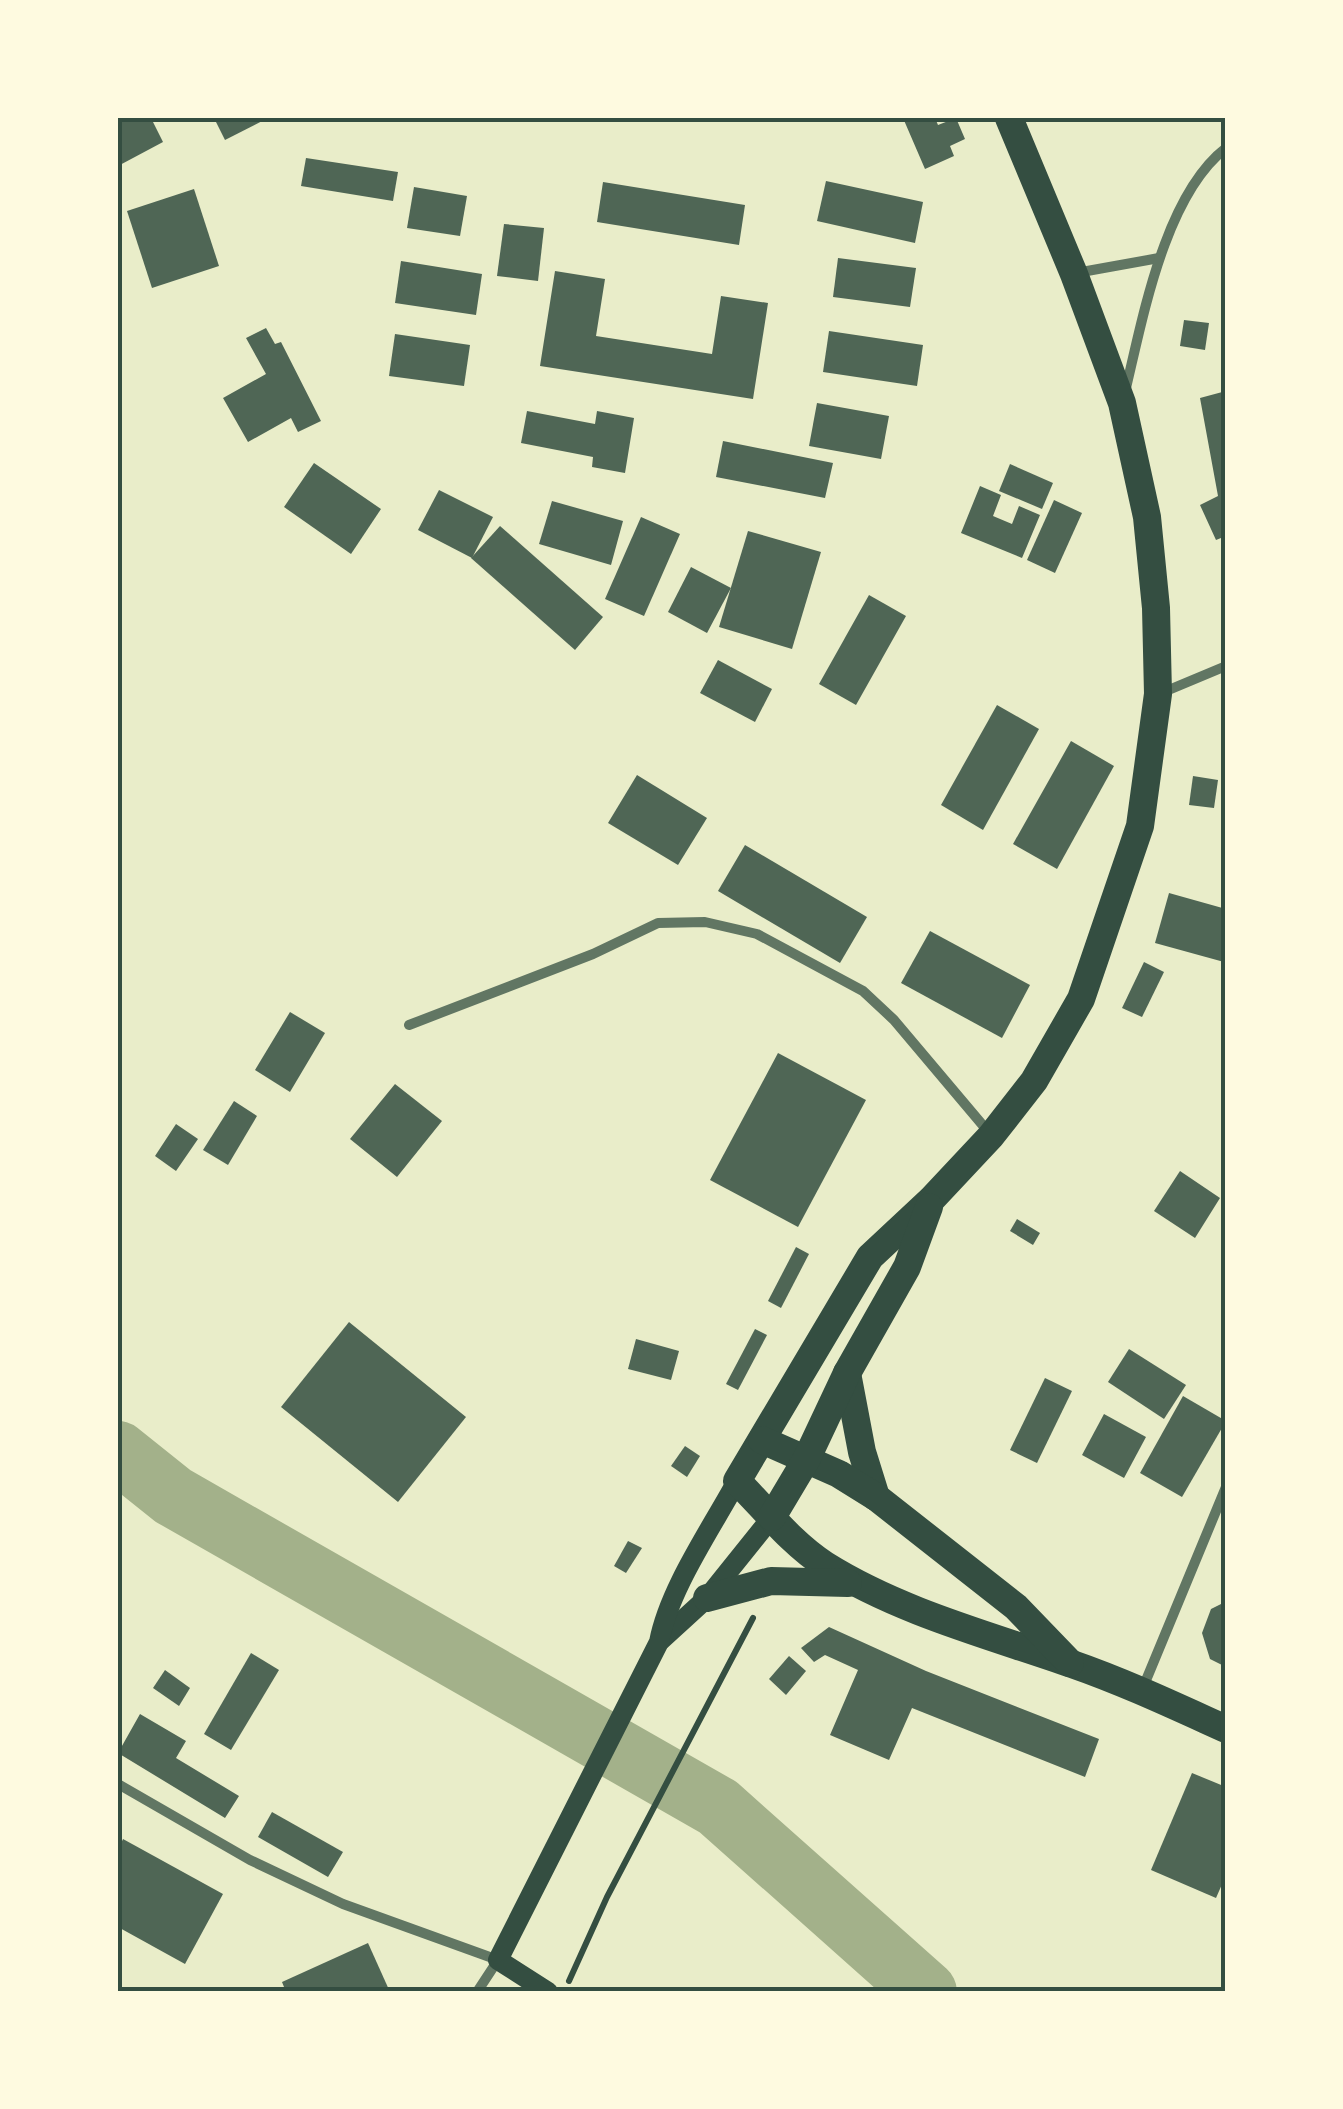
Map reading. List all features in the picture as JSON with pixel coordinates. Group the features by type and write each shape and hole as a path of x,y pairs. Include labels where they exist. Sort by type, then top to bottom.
{"highway":[{"path":"1009,118 1122,402 1147,516 1156,608 1158,694 1140,826 1081,999 1034,1081 991,1136 870,1257 737,1482 822,1563 857,1583 960,1626 1141,1690 1226,1729"},
{"path":"772,1517 806,1460 847,1373 906,1266 931,1200"},
{"path":"847,1373 862,1452 876,1497"},
{"path":"762,1440 840,1474 876,1497 1016,1606 1071,1664"},
{"path":"707,1598 771,1581 857,1583"}],"main road":[{"path":"548,1992 498,1960 737,1482"},
{"path":"659,1642 707,1598 772,1517"}],"street":[{"path":"1122,402 1159,258 1189,194 1226,148"},
{"path":"1074,274 1159,258"},
{"path":"1158,694 1226,666"},
{"path":"409,1025 593,954 658,923 704,922 758,934 863,991 894,1020 991,1136"},
{"path":"1141,1690 1226,1488"},
{"path":"118,1784 250,1860 343,1904 498,1960 477,1992"}],"path":[{"path":"564,1992 607,1897 771,1581"}],"building":[{"path":"118,118 151,118 163,142 118,166"},
{"path":"214,118 268,118 225,140"},
{"path":"903,118 935,118 938,125 956,118 965,139 950,146 954,156 925,169"},
{"path":"306,158 398,172 393,201 301,186"},
{"path":"826,181 923,202 915,243 817,221"},
{"path":"603,182 745,205 739,245 597,222"},
{"path":"414,187 467,196 460,236 407,228"},
{"path":"194,189 219,266 152,288 127,211"},
{"path":"504,224 544,228 538,281 497,276"},
{"path":"838,258 916,268 910,307 833,297"},
{"path":"401,261 482,274 476,315 395,303"},
{"path":"555,271 605,279 596,336 712,354 721,296 768,303 753,399 540,366"},
{"path":"1184,320 1209,323 1205,350 1180,346"},
{"path":"266,328 275,344 281,342 321,421 298,432 291,418 248,442 223,398 266,374 246,338"},
{"path":"829,331 923,345 917,386 823,372"},
{"path":"395,334 470,345 464,386 389,376"},
{"path":"1226,391 1226,536 1216,540 1200,505 1218,496 1200,398"},
{"path":"817,403 889,416 881,459 809,446"},
{"path":"527,411 595,424 597,411 634,418 625,473 592,467 593,457 521,443"},
{"path":"723,441 833,463 825,498 716,477"},
{"path":"314,463 381,509 351,554 284,507"},
{"path":"1010,464 1053,483 1042,509 999,491"},
{"path":"980,486 1001,495 993,516 1012,524 1019,506 1040,515 1022,558 961,533"},
{"path":"439,490 493,517 472,558 418,530"},
{"path":"1054,500 1082,513 1055,573 1027,560"},
{"path":"552,501 623,521 611,565 539,544"},
{"path":"641,517 680,534 644,616 605,599"},
{"path":"500,526 603,617 575,650 471,558"},
{"path":"748,531 821,552 792,649 719,627"},
{"path":"691,567 731,588 707,633 668,612"},
{"path":"869,595 906,616 856,705 819,684"},
{"path":"718,660 772,689 755,722 700,693"},
{"path":"997,705 1039,729 983,830 941,805"},
{"path":"1071,741 1114,766 1057,869 1013,844"},
{"path":"637,775 707,818 678,865 608,823"},
{"path":"1193,776 1218,780 1214,808 1189,805"},
{"path":"745,845 867,917 840,963 718,891"},
{"path":"1169,893 1226,909 1224,962 1155,943"},
{"path":"930,931 1030,985 1002,1038 901,983"},
{"path":"1144,962 1164,972 1142,1017 1122,1008"},
{"path":"290,1012 325,1033 290,1092 255,1070"},
{"path":"778,1053 866,1100 798,1227 710,1180"},
{"path":"395,1084 442,1121 397,1177 350,1139"},
{"path":"234,1101 257,1116 228,1165 203,1150"},
{"path":"176,1124 198,1139 176,1171 155,1156"},
{"path":"1180,1171 1220,1198 1195,1238 1154,1211"},
{"path":"1017,1219 1040,1233 1033,1245 1010,1231"},
{"path":"796,1247 809,1254 781,1308 768,1301"},
{"path":"349,1322 466,1417 398,1502 281,1407"},
{"path":"755,1329 767,1335 738,1390 726,1384"},
{"path":"636,1339 679,1351 671,1380 628,1369"},
{"path":"1129,1349 1186,1385 1164,1419 1108,1382"},
{"path":"1045,1378 1072,1391 1037,1463 1010,1450"},
{"path":"1183,1396 1226,1421 1182,1497 1140,1473"},
{"path":"1104,1414 1146,1437 1124,1478 1082,1455"},
{"path":"685,1446 700,1456 687,1477 671,1466"},
{"path":"628,1541 642,1548 626,1573 614,1566"},
{"path":"1226,1595 1226,1667 1210,1659 1202,1633 1211,1609 1221,1604"},
{"path":"829,1627 926,1671 1099,1739 1085,1777 912,1708 889,1760 830,1735 858,1670 825,1655 814,1662 801,1648"},
{"path":"251,1653 279,1670 231,1750 204,1734"},
{"path":"789,1656 806,1671 786,1695 769,1679"},
{"path":"165,1670 190,1688 179,1706 153,1688"},
{"path":"140,1714 186,1741 176,1758 239,1796 225,1818 118,1753"},
{"path":"1192,1773 1226,1787 1226,1875 1216,1898 1151,1870"},
{"path":"272,1812 343,1852 328,1877 258,1837"},
{"path":"123,1839 223,1894 185,1964 118,1927 118,1850"},
{"path":"368,1943 390,1992 286,1992 282,1982"}],"waterway":[{"path":"118,1452 173,1496 718,1807 926,1992"}]}
